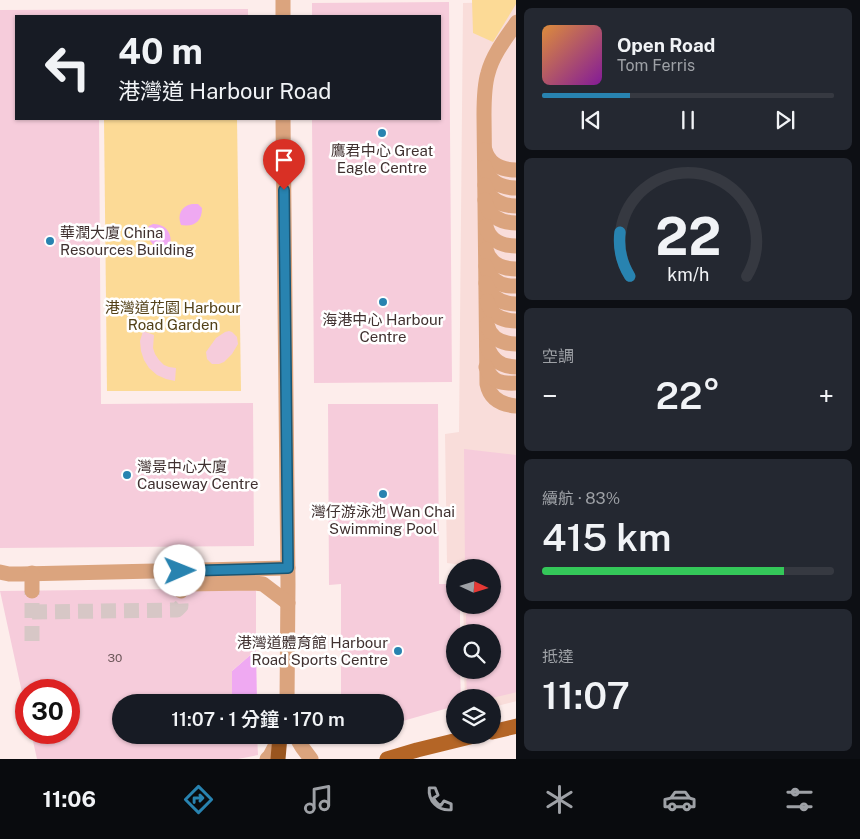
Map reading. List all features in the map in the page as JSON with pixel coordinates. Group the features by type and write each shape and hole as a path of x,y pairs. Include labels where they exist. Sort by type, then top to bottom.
{"highway":[{"path":"278,759 282,744"}],"main road":[{"path":"501,730 516,726"},
{"path":"387,759 446,743"}],"street":[{"path":"282,0 283,15"},
{"path":"516,22 496,55 488,72 484,90 486,366 488,388 492,396 501,403 516,406"},
{"path":"283,120 288,568 287,694"},
{"path":"484,143 487,156 493,164 504,169 516,170"},
{"path":"484,161 485,170 492,180 504,187 516,188"},
{"path":"484,179 487,192 492,198 504,205 516,206"},
{"path":"484,196 492,215 499,220 516,223"},
{"path":"485,219 488,232 493,238 499,243 516,246"},
{"path":"485,242 488,255 496,264 505,268 516,269"},
{"path":"486,260 488,272 493,279 505,286 516,286"},
{"path":"486,277 487,288 493,296 500,301 516,304"},
{"path":"486,294 487,303 493,313 500,318 516,321"},
{"path":"486,317 489,330 494,336 500,341 516,344"},
{"path":"486,345 492,358 500,364 516,367"},
{"path":"486,366 494,379 502,383 516,384"},
{"path":"0,572 9,574 288,568"},
{"path":"180,571 180,590 185,584 263,584 288,603"},
{"path":"32,573 32,591"},
{"path":"267,759 279,744"},
{"path":"298,744 311,759"}],"shaded area":[{"path":"516,2 516,701 501,705 501,689 465,689 464,679 501,679 501,624 464,624 463,614 501,614 501,559 447,559 445,434 459,432 463,3"},
{"path":"198,204 202,208 201,217 193,224 181,225 179,218 181,212 185,207"},
{"path":"153,224 164,227 169,234 170,243 163,249 156,248 147,234 146,231 149,226"},
{"path":"256,650 257,694 232,694 232,671"}],"green space":[{"path":"472,0 516,0 516,4 493,42 473,33"},
{"name":"港灣道花園 Harbour Road Garden","path":"104,120 237,120 241,391 107,391"}],"building":[{"path":"449,2 452,382 314,383 312,120 441,120 441,15 312,15 312,3"},
{"path":"248,9 248,15 15,15 15,120 99,120 101,404 253,403 254,546 0,548 0,10"},
{"path":"143,331 154,335 153,348 159,360 164,365 176,368 175,381 157,375 149,368 141,351 140,341"},
{"path":"229,331 237,337 238,344 224,362 212,364 207,359 206,352 216,338"},
{"name":"灣仔游泳池 Wan Chai Swimming Pool","path":"328,404 438,404 439,584 446,584 446,614 460,614 460,624 446,624 446,679 460,679 461,689 446,689 446,709 404,721 404,694 341,694 341,584 329,585"},
{"path":"464,449 516,455 516,692 501,696 501,689 467,689 466,679 501,679 501,624 466,624 466,614 501,614 501,559 465,559"},
{"path":"256,588 256,650 232,671 232,694 112,694 112,744 257,744 258,755 238,759 37,759 34,744 80,744 80,679 19,679 0,591"}],"tunnel":[{"path":"32,612 177,610 181,606 180,589"},
{"path":"32,591 32,641"}],"place":[{"name":"鷹君中心 Great Eagle Centre","path":"382,133"},
{"name":"華潤大廈 China Resources Building","path":"50,241"},
{"name":"海港中心 Harbour Centre","path":"383,302"},
{"name":"灣景中心大廈 Causeway Centre","path":"127,475"},
{"name":"灣仔游泳池 Wan Chai Swimming Pool","path":"383,494"},
{"name":"港灣道體育館 Harbour Road Sports Centre","path":"398,651"}],"route":[{"path":"180,571 288,568 284,190"}]}
